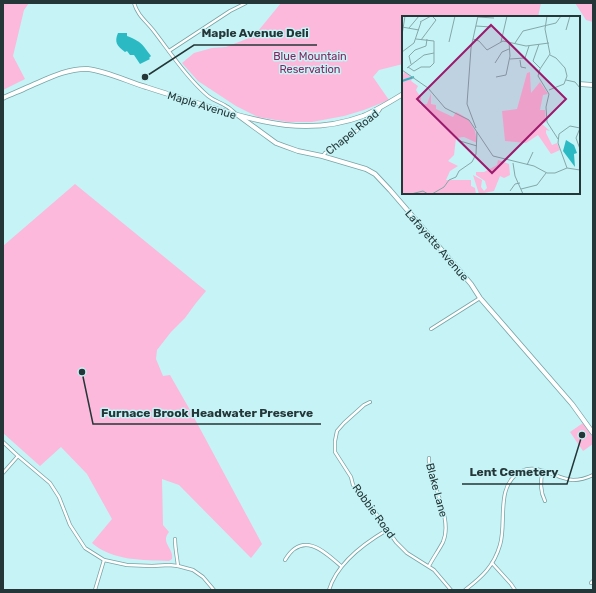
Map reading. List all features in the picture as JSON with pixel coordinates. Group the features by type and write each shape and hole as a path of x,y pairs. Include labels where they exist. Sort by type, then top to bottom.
{"street":[{"path":"134,3 139,15 194,82 212,99 228,107 239,116"},
{"path":"170,51 230,11 246,3"},
{"name":"Maple Avenue","path":"3,98 44,79 61,73 88,69 257,121 279,125 304,126 343,122 363,116 402,95"},
{"path":"580,84 593,85"},
{"name":"Chapel Road","path":"322,156 369,121 380,111 381,107"},
{"name":"Lafayette Avenue","path":"239,116 276,143 298,151 322,156 366,169 375,174 471,284 480,298 572,404 593,433"},
{"path":"431,329 480,298"},
{"name":"Robbie Road","path":"370,402 364,405 344,423 337,432 335,452 351,477 352,485 361,492 396,542 407,553 434,570 451,590"},
{"path":"3,442 50,483 59,497 70,525 86,548 104,560 127,565 169,565 193,570 203,577 214,590"},
{"path":"3,473 18,456"},
{"name":"Blake Lane","path":"429,458 430,470 445,517 446,528 443,542 429,566"},
{"path":"465,590 483,575 492,563 500,546 502,539 505,494 508,484 516,475 526,470 534,469 573,480 578,480 593,475"},
{"path":"543,471 541,489 545,501"},
{"path":"329,590 341,566 372,539 387,530"},
{"path":"175,539 175,550 178,566"},
{"path":"285,560 290,552 295,548 309,544 321,550 341,566"},
{"path":"94,590 104,560"},
{"path":"492,563 515,590"}],"green space":[{"path":"3,3 29,3 24,10 13,56 25,79 3,90"},
{"name":"Blue Mountain Reservation","path":"281,3 541,3 538,16 402,16 402,64 379,70 373,77 389,100 344,116 312,122 288,122 258,117 236,106 198,81 182,63 194,53 212,48 226,47 254,36"},
{"path":"575,3 593,3 593,22 586,20"},
{"path":"75,184 206,291 157,350 156,359 163,376 170,375 262,544 251,558 179,485 162,479 163,525 169,532 166,539 172,559 169,561 129,558 100,549 92,543 112,519 87,474 61,447 40,466 3,433 3,246"},
{"path":"583,423 593,438 593,444 583,451 570,432"}],"water":[{"path":"118,33 127,33 127,36 141,44 151,56 149,58 150,59 140,64 134,55 130,55 127,51 125,52 122,50 116,41"}],"place":[{"name":"Maple Avenue Deli","path":"145,77"},
{"name":"Furnace Brook Headwater Preserve","path":"82,372"},
{"name":"Lent Cemetery","path":"582,435"}]}
